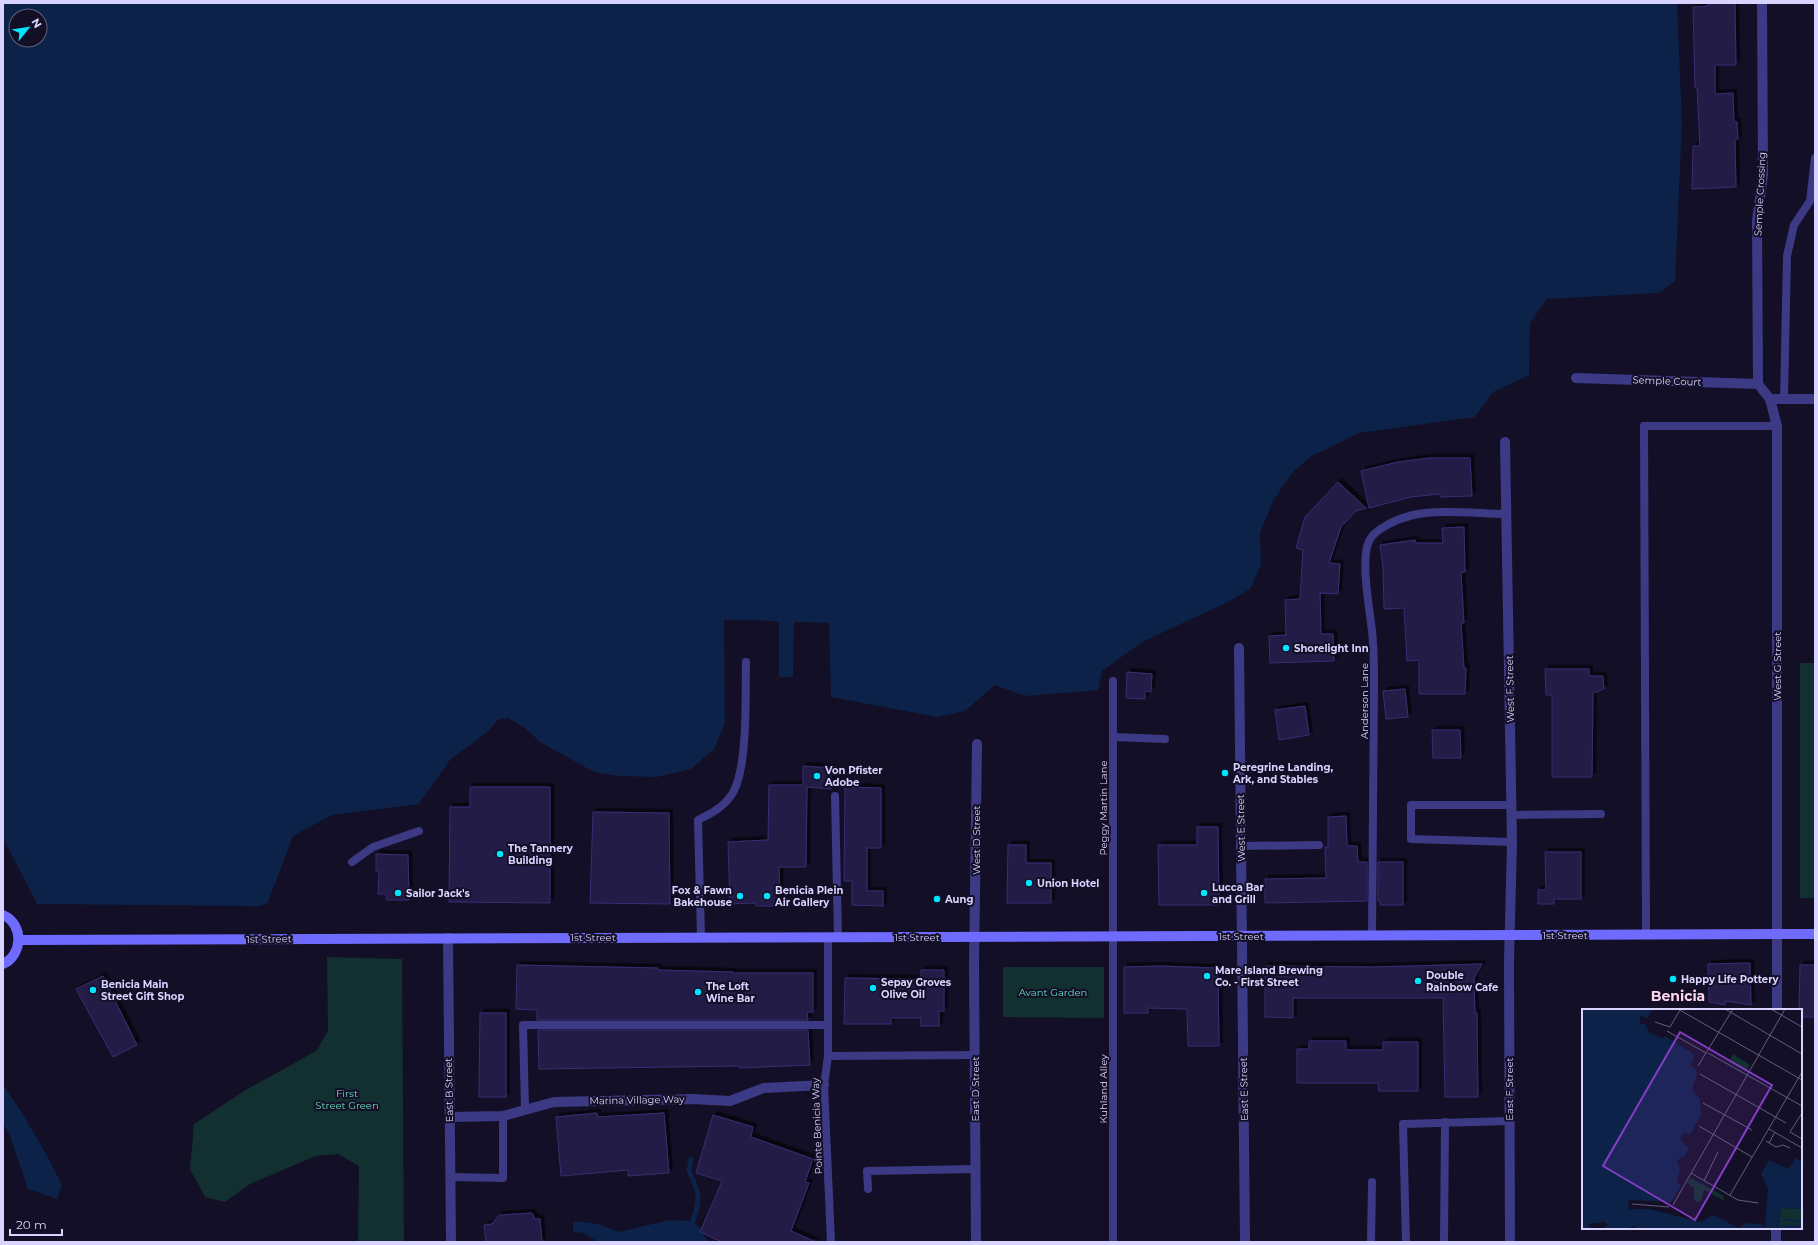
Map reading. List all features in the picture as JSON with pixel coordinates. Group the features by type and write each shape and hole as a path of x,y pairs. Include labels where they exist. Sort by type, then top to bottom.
{"main road":[{"path":"3,915 13,923 19,940 13,956 3,964"},
{"name":"1st Street","path":"19,940 1815,934"}],"street":[{"name":"Semple Crossing","path":"1758,384 1758,221 1763,175 1762,3"},
{"name":"Semple Court","path":"1576,378 1758,384"},
{"path":"1758,384 1770,399 1815,398"},
{"name":"West G Street","path":"1770,399 1777,426 1777,1009"},
{"name":"West F Street","path":"1505,442 1512,842 1511,936"},
{"name":"West E Street","path":"1239,648 1243,936"},
{"name":"West D Street","path":"975,936 977,744"},
{"name":"East D Street","path":"975,936 976,1242"},
{"name":"East E Street","path":"1243,936 1245,1242"},
{"name":"East F Street","path":"1510,1242 1509,1121 1511,936"},
{"name":"East B Street","path":"448,938 451,1242"},
{"name":"Marina Village Way","path":"450,1117 503,1116 554,1102 692,1099 730,1101 764,1088 824,1085"},
{"path":"1776,1229 1776,1242"}],"lane":[{"path":"1784,398 1787,256 1794,225 1810,201 1815,158"},
{"path":"1646,935 1644,426 1777,426"},
{"name":"Anderson Lane","path":"1372,936 1374,683 1373,643 1366,576 1369,540 1379,530 1397,519 1414,515 1431,513 1507,514"},
{"path":"701,937 698,820 719,808 731,797 738,782 743,754 746,662"},
{"name":"Peggy Martin Lane","path":"1113,680 1113,936"},
{"path":"1113,737 1165,738"},
{"name":"Pointe Benicia Way","path":"831,1242 824,1085 828,1056 828,1025 833,937 835,796"},
{"path":"1512,842 1411,839 1411,805 1601,814"},
{"path":"352,862 373,847 419,832"},
{"path":"1241,846 1320,845"},
{"name":"Kuhland Alley","path":"1113,936 1113,1242"},
{"path":"525,1109 523,1025 828,1025"},
{"path":"828,1056 975,1055"},
{"path":"450,1177 503,1178 503,1116"},
{"path":"1406,1242 1403,1124 1509,1121"},
{"path":"1444,1242 1445,1122"},
{"path":"868,1189 867,1170 976,1169"},
{"path":"1371,1242 1372,1182"}],"green space":[{"path":"1800,663 1815,663 1815,898 1800,898"},
{"name":"First Street Green","path":"327,957 402,959 404,1242 358,1242 359,1166 338,1154 316,1156 250,1184 225,1202 205,1197 190,1169 194,1124 244,1091 316,1051 328,1031"},
{"name":"Avant Garden","path":"1003,967 1104,967 1104,1018 1003,1017"}],"water":[{"path":"3,3 1677,3 1682,123 1675,281 1659,293 1547,299 1530,323 1529,375 1493,392 1475,417 1359,433 1310,457 1292,473 1273,501 1260,533 1261,565 1250,589 1226,603 1142,642 1102,671 1098,690 1025,696 995,685 965,711 937,717 831,697 829,623 794,622 793,677 779,677 779,622 724,620 725,723 714,749 691,769 657,777 618,776 594,772 540,742 525,728 508,718 498,720 486,733 450,760 419,804 332,815 293,836 268,902 261,906 37,904 3,838"},
{"path":"3,1084 49,1159 62,1185 57,1199 28,1189 10,1136 3,1123"},
{"path":"669,1220 690,1221 704,1231 703,1236 708,1242 595,1242 595,1240 583,1233 573,1232 573,1221 598,1224 619,1232"}],"building":[{"path":"1708,3 1735,3 1736,65 1715,65 1715,94 1733,93 1734,122 1737,122 1738,139 1735,140 1736,187 1692,189 1693,146 1700,146 1697,88 1695,88 1693,7 1708,6"},
{"path":"1429,458 1470,458 1472,496 1440,497 1440,494 1411,497 1369,508 1361,471 1398,462"},
{"path":"1338,482 1366,508 1356,511 1341,527 1329,563 1340,564 1338,594 1320,593 1321,634 1333,634 1334,661 1270,663 1269,636 1286,635 1285,600 1300,599 1303,550 1296,548 1305,517"},
{"path":"1464,527 1465,572 1461,573 1464,623 1461,623 1464,668 1466,668 1465,694 1419,694 1419,660 1407,661 1404,608 1384,609 1383,567 1380,545 1415,540 1416,543 1443,543 1442,528"},
{"path":"1545,669 1589,669 1589,676 1603,676 1604,689 1593,693 1592,777 1552,777 1552,695 1546,695"},
{"path":"1127,672 1152,674 1151,692 1145,691 1145,699 1126,698"},
{"path":"1405,689 1408,717 1386,719 1383,691"},
{"path":"1305,706 1309,735 1279,740 1275,710"},
{"path":"1432,730 1460,730 1461,758 1433,758"},
{"path":"803,766 831,768 831,789 807,787 806,867 779,867 780,906 756,906 756,903 730,904 728,842 768,840 769,785 803,785"},
{"name":"The Tannery Building","path":"470,787 550,787 550,903 449,902 450,807 470,807"},
{"path":"845,787 881,788 881,848 867,848 867,891 883,891 883,906 852,905 852,881 844,881"},
{"path":"593,812 669,813 670,904 590,903"},
{"path":"1346,816 1347,846 1357,846 1358,862 1367,862 1367,901 1265,903 1265,879 1326,878 1325,847 1328,847 1328,817"},
{"path":"1197,827 1218,827 1219,905 1159,905 1158,845 1197,845"},
{"name":"Union Hotel","path":"1008,845 1026,845 1026,863 1051,863 1051,903 1007,903"},
{"path":"1545,852 1581,852 1581,899 1554,899 1554,904 1538,904 1538,890 1546,890"},
{"path":"376,854 408,855 409,900 387,900 386,894 378,894 379,871 376,871"},
{"path":"1378,862 1403,862 1403,905 1380,905 1380,901 1378,901"},
{"path":"1750,963 1751,1005 1725,1001 1725,1005 1709,1002 1708,964"},
{"path":"1482,964 1474,978 1475,1013 1477,1013 1478,1097 1445,1097 1443,998 1293,998 1293,1018 1265,1017 1265,966 1373,967"},
{"path":"517,965 658,968 658,970 733,973 813,973 813,1012 807,1012 808,1020 537,1020 537,1010 516,1009"},
{"path":"1800,965 1815,965 1815,1017 1802,1017 1802,1009 1799,1009"},
{"path":"1160,966 1218,968 1219,1046 1188,1046 1187,1009 1148,1008 1148,1013 1124,1013 1124,967"},
{"path":"921,970 944,970 944,1011 939,1011 939,1026 920,1026 921,1018 891,1018 891,1024 844,1024 845,978 921,979"},
{"path":"103,976 137,1045 113,1057 76,989"},
{"path":"480,1013 506,1013 506,1097 479,1097"},
{"path":"538,1030 808,1030 810,1065 739,1068 739,1066 539,1069"},
{"path":"1309,1041 1346,1041 1346,1050 1383,1050 1383,1042 1418,1042 1418,1091 1379,1091 1378,1083 1297,1083 1297,1049 1309,1049"},
{"path":"597,1113 598,1117 664,1113 669,1173 628,1176 628,1170 561,1176 556,1117"},
{"path":"713,1115 753,1127 751,1137 813,1159 805,1182 809,1183 791,1231 816,1242 722,1242 700,1232 722,1181 696,1173"},
{"path":"532,1213 535,1219 540,1219 542,1242 486,1242 484,1225 492,1224 499,1215"}],"waterway":[{"path":"691,1159 689,1171 698,1196 697,1208 692,1223"}],"place":[{"name":"Shorelight Inn","path":"1286,648"},
{"name":"Peregrine Landing, Ark, and Stables","path":"1225,773"},
{"name":"Von Pfister Adobe","path":"817,776"},
{"name":"The Tannery Building","path":"500,854"},
{"name":"Union Hotel","path":"1029,883"},
{"name":"Sailor Jack's","path":"398,893"},
{"name":"Lucca Bar and Grill","path":"1204,893"},
{"name":"Fox & Fawn Bakehouse","path":"740,896"},
{"name":"Benicia Plein Air Gallery","path":"767,896"},
{"name":"Aung","path":"937,899"},
{"name":"Mare Island Brewing Co. - First Street","path":"1207,976"},
{"name":"Happy Life Pottery","path":"1673,979"},
{"name":"Double Rainbow Cafe","path":"1418,981"},
{"name":"Sepay Groves Olive Oil","path":"873,988"},
{"name":"Benicia Main Street Gift Shop","path":"93,990"},
{"name":"The Loft Wine Bar","path":"698,992"}],"district":[{"name":"Benicia","path":"1678,996"}]}
